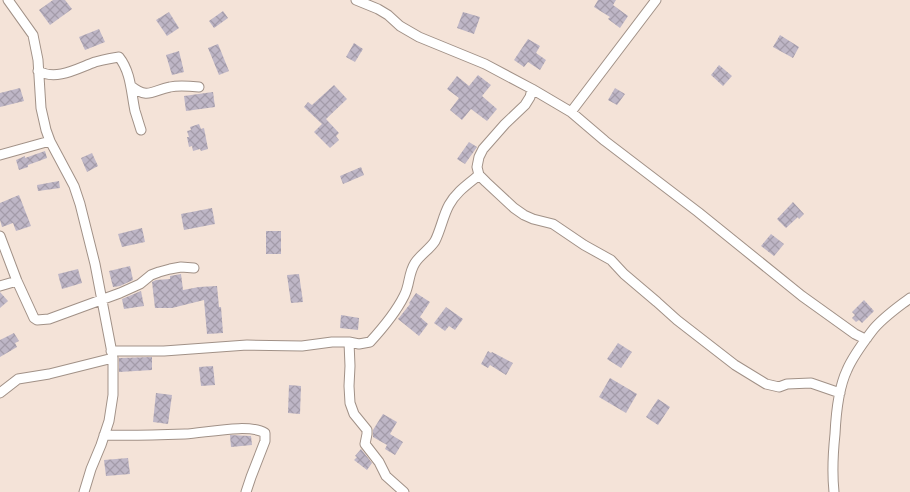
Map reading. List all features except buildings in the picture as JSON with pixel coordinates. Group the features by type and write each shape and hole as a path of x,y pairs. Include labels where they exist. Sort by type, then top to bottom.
{"street":[{"path":"8,0 33,35 38,60 41,108 46,130 74,186 80,204 95,264 112,355 113,395 109,421 84,492"},
{"path":"356,0 368,2 388,15 400,26 419,37 485,64 571,112 605,141 802,296 855,334 867,338"},
{"path":"571,112 656,0"},
{"path":"38,71 43,74 64,73 75,71 98,61 119,57 125,65 141,130"},
{"path":"131,86 143,93 155,92 169,87 199,87"},
{"path":"532,89 525,105 483,149 477,167 479,175 524,215 533,220 553,224 611,260 624,274 677,320 735,365 766,384 779,387 787,384 811,383 840,392"},
{"path":"0,155 50,141"},
{"path":"0,393 18,379 48,374 112,355 247,345 302,346 332,342 359,344 370,342 381,330 404,297 408,288 409,275 414,264 433,244 456,194 479,175"},
{"path":"0,236 17,281 34,318 37,320 49,319 120,293 140,284 151,275 159,272 176,268 194,268"},
{"path":"0,286 17,281"},
{"path":"834,492 836,412 846,371 867,338 881,322 910,298"},
{"path":"349,342 350,403 354,414 366,430 365,444 380,462 386,476 404,492"},
{"path":"104,435 144,436 189,434 233,429 259,430 265,433 265,441 246,492"}]}
